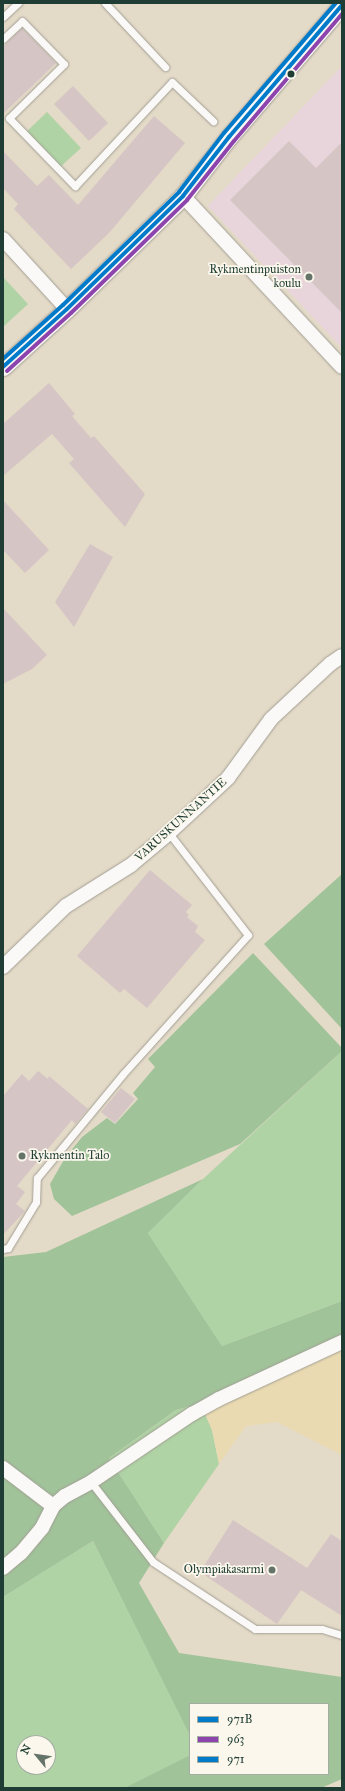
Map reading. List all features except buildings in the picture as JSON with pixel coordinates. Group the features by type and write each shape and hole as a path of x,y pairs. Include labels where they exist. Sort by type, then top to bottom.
{"street":[{"path":"3,367 67,309 183,196 229,137 342,4"},
{"path":"183,196 342,367"},
{"path":"3,239 67,309"},
{"name":"VARUSKUNNANTIE","path":"3,967 66,906 131,865 169,833 228,778 271,719 330,664 342,656"},
{"path":"3,1568 21,1552 42,1528 53,1506 66,1496 91,1482 192,1414 218,1399 342,1342"},
{"path":"3,1468 53,1506"}],"lane":[{"path":"3,17 18,3"},
{"path":"105,3 165,67"},
{"path":"3,39 22,21 64,64 9,118 75,186 172,82 213,121"},
{"path":"3,1249 8,1248 36,1202 37,1178 123,1074 248,935 169,833"},
{"path":"91,1482 153,1562 255,1629 322,1629 342,1635"}],"shaded area":[{"name":"Rykmentinpuiston koulu","path":"342,66 342,348 208,206"}],"green space":[{"path":"47,112 81,148 58,169 24,134"},
{"path":"3,277 28,304 3,327"},
{"path":"342,874 342,1029 264,944"},
{"path":"253,953 342,1048 342,1051 240,1144 72,1216 54,1199 50,1184 65,1158 82,1137 107,1118 115,1124 138,1099 133,1093 155,1067 148,1059"},
{"path":"342,1051 342,1301 222,1346 148,1233 203,1179"},
{"path":"203,1179 148,1233 222,1346 342,1301 342,1347 232,1396 176,1410 109,1458 164,1543 139,1583 179,1653 342,1677 342,1779 321,1788 124,1788 189,1756 189,1775 329,1775 329,1703 189,1703 189,1734 93,1541 3,1597 3,1257 46,1252"},
{"path":"201,1404 212,1430 219,1464 164,1543 109,1458 176,1410"},
{"path":"93,1541 189,1734 189,1756 124,1788 3,1788 3,1597"}],"sand":[{"path":"342,1347 342,1455 277,1422 246,1426 219,1464 212,1430 201,1404"}],"transit line":[{"name":"971","path":"3,359 63,305 179,192 224,133 336,3"},
{"name":"971B","path":"3,367 67,309 183,196 229,137 342,5"},
{"name":"963","path":"7,371 71,313 187,200 234,141 342,14"}],"place":[{"name":"Rykmentinpuiston koulu","path":"309,277"},
{"name":"Rykmentin Talo","path":"22,1156"},
{"name":"Olympiakasarmi","path":"272,1570"}]}
